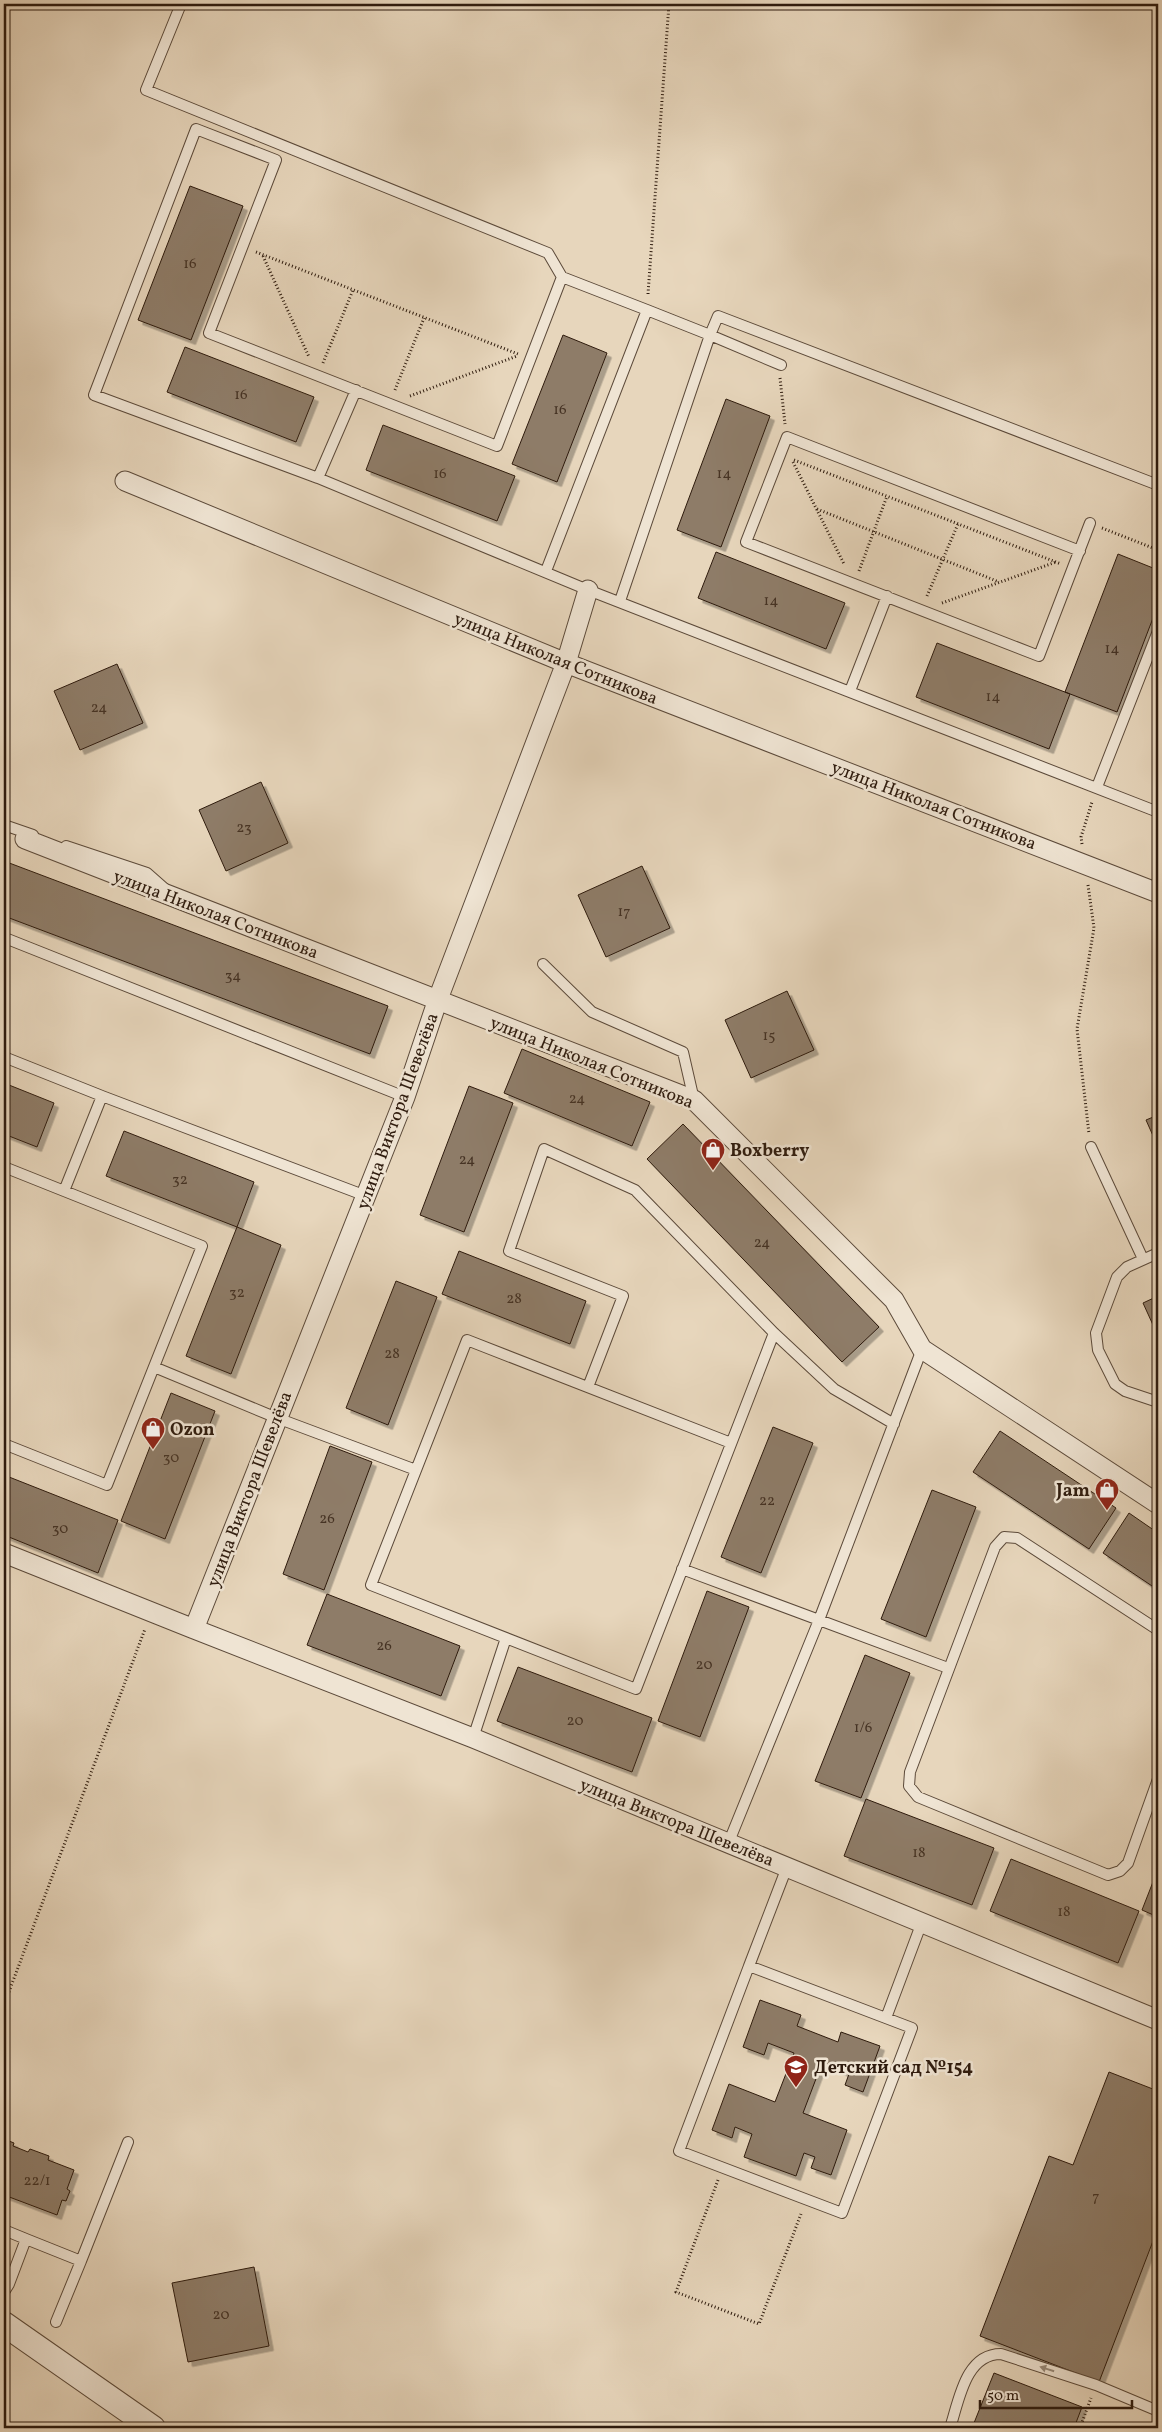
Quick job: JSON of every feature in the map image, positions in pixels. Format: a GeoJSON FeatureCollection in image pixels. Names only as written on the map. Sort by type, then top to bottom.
{"type":"FeatureCollection","features":[{"type":"Feature","properties":{"kind":"street","name":"улица Николая Сотникова"},"geometry":{"type":"LineString","coordinates":[[125,481],[566,663],[1158,892]]}},
{"type":"Feature","properties":{"kind":"street","name":"улица Виктора Шевелёва"},"geometry":{"type":"LineString","coordinates":[[194,1629],[276,1418],[405,1097],[438,999],[566,663],[588,590]]}},
{"type":"Feature","properties":{"kind":"street","name":"улица Николая Сотникова"},"geometry":{"type":"LineString","coordinates":[[26,839],[178,900],[438,999],[694,1100],[894,1300],[922,1349],[1158,1504]]}},
{"type":"Feature","properties":{"kind":"street","name":"улица Виктора Шевелёва"},"geometry":{"type":"LineString","coordinates":[[4,1553],[472,1738],[1158,2020]]}},
{"type":"Feature","properties":{"kind":"street"},"geometry":{"type":"LineString","coordinates":[[4,2324],[153,2428]]}},
{"type":"Feature","properties":{"kind":"lane"},"geometry":{"type":"LineString","coordinates":[[181,4],[146,90],[548,253],[562,277],[781,365]]}},
{"type":"Feature","properties":{"kind":"lane"},"geometry":{"type":"LineString","coordinates":[[562,277],[497,446],[209,333],[276,160],[196,129],[94,395],[318,478],[588,590],[1158,810]]}},
{"type":"Feature","properties":{"kind":"lane"},"geometry":{"type":"LineString","coordinates":[[546,571],[647,310]]}},
{"type":"Feature","properties":{"kind":"lane"},"geometry":{"type":"LineString","coordinates":[[620,601],[718,316],[1158,485]]}},
{"type":"Feature","properties":{"kind":"lane"},"geometry":{"type":"LineString","coordinates":[[318,478],[356,390]]}},
{"type":"Feature","properties":{"kind":"lane"},"geometry":{"type":"LineString","coordinates":[[1080,551],[787,437],[746,542],[1039,656],[1080,551],[1090,523]]}},
{"type":"Feature","properties":{"kind":"lane"},"geometry":{"type":"LineString","coordinates":[[850,691],[887,596]]}},
{"type":"Feature","properties":{"kind":"lane"},"geometry":{"type":"LineString","coordinates":[[1097,787],[1158,631]]}},
{"type":"Feature","properties":{"kind":"lane"},"geometry":{"type":"LineString","coordinates":[[4,825],[147,873],[178,900]]}},
{"type":"Feature","properties":{"kind":"lane"},"geometry":{"type":"LineString","coordinates":[[4,940],[5,938],[405,1097]]}},
{"type":"Feature","properties":{"kind":"lane"},"geometry":{"type":"LineString","coordinates":[[543,964],[592,1012],[683,1052],[694,1100]]}},
{"type":"Feature","properties":{"kind":"lane"},"geometry":{"type":"LineString","coordinates":[[4,1057],[366,1196]]}},
{"type":"Feature","properties":{"kind":"lane"},"geometry":{"type":"LineString","coordinates":[[64,1191],[102,1096]]}},
{"type":"Feature","properties":{"kind":"lane"},"geometry":{"type":"LineString","coordinates":[[1091,1147],[1143,1259]]}},
{"type":"Feature","properties":{"kind":"lane"},"geometry":{"type":"LineString","coordinates":[[588,1387],[623,1296],[509,1252],[544,1149],[635,1190],[774,1333],[834,1389],[894,1424]]}},
{"type":"Feature","properties":{"kind":"lane"},"geometry":{"type":"LineString","coordinates":[[4,1167],[202,1246],[107,1486],[4,1444]]}},
{"type":"Feature","properties":{"kind":"lane"},"geometry":{"type":"LineString","coordinates":[[1158,1252],[1127,1267],[1117,1277],[1096,1327],[1096,1341],[1115,1384],[1126,1391],[1158,1402]]}},
{"type":"Feature","properties":{"kind":"lane"},"geometry":{"type":"LineString","coordinates":[[731,1443],[467,1340],[371,1585],[636,1689],[774,1333]]}},
{"type":"Feature","properties":{"kind":"lane"},"geometry":{"type":"LineString","coordinates":[[728,1844],[819,1620],[922,1349]]}},
{"type":"Feature","properties":{"kind":"lane"},"geometry":{"type":"LineString","coordinates":[[154,1367],[276,1418],[416,1470]]}},
{"type":"Feature","properties":{"kind":"lane"},"geometry":{"type":"LineString","coordinates":[[1158,1630],[1017,1538],[1004,1537],[995,1547],[948,1668],[910,1772],[909,1786],[918,1797],[1108,1874],[1120,1871],[1128,1863],[1158,1779]]}},
{"type":"Feature","properties":{"kind":"lane"},"geometry":{"type":"LineString","coordinates":[[682,1569],[948,1668]]}},
{"type":"Feature","properties":{"kind":"lane"},"geometry":{"type":"LineString","coordinates":[[472,1738],[506,1638]]}},
{"type":"Feature","properties":{"kind":"lane"},"geometry":{"type":"LineString","coordinates":[[749,1966],[912,2028],[842,2213],[679,2151],[749,1966],[787,1867]]}},
{"type":"Feature","properties":{"kind":"lane"},"geometry":{"type":"LineString","coordinates":[[886,2018],[922,1922]]}},
{"type":"Feature","properties":{"kind":"lane"},"geometry":{"type":"LineString","coordinates":[[56,2322],[128,2142]]}},
{"type":"Feature","properties":{"kind":"lane"},"geometry":{"type":"LineString","coordinates":[[4,2230],[80,2261]]}},
{"type":"Feature","properties":{"kind":"lane"},"geometry":{"type":"LineString","coordinates":[[4,2292],[9,2284],[26,2239]]}},
{"type":"Feature","properties":{"kind":"lane"},"geometry":{"type":"LineString","coordinates":[[950,2428],[969,2372],[979,2360],[992,2354],[1001,2354],[1096,2385],[1158,2410]]}},
{"type":"Feature","properties":{"kind":"path"},"geometry":{"type":"LineString","coordinates":[[647,310],[669,4]]}},
{"type":"Feature","properties":{"kind":"path"},"geometry":{"type":"LineString","coordinates":[[243,247],[531,359]]}},
{"type":"Feature","properties":{"kind":"path"},"geometry":{"type":"LineString","coordinates":[[263,255],[318,376]]}},
{"type":"Feature","properties":{"kind":"path"},"geometry":{"type":"LineString","coordinates":[[318,376],[353,290]]}},
{"type":"Feature","properties":{"kind":"path"},"geometry":{"type":"LineString","coordinates":[[390,404],[424,318]]}},
{"type":"Feature","properties":{"kind":"path"},"geometry":{"type":"LineString","coordinates":[[390,404],[520,355]]}},
{"type":"Feature","properties":{"kind":"path"},"geometry":{"type":"LineString","coordinates":[[781,365],[780,389],[787,437]]}},
{"type":"Feature","properties":{"kind":"path"},"geometry":{"type":"LineString","coordinates":[[854,584],[792,459],[1073,568]]}},
{"type":"Feature","properties":{"kind":"path"},"geometry":{"type":"LineString","coordinates":[[854,584],[887,496]]}},
{"type":"Feature","properties":{"kind":"path"},"geometry":{"type":"LineString","coordinates":[[817,510],[999,583]]}},
{"type":"Feature","properties":{"kind":"path"},"geometry":{"type":"LineString","coordinates":[[1090,523],[1158,550]]}},
{"type":"Feature","properties":{"kind":"path"},"geometry":{"type":"LineString","coordinates":[[921,610],[958,524]]}},
{"type":"Feature","properties":{"kind":"path"},"geometry":{"type":"LineString","coordinates":[[921,610],[1057,562]]}},
{"type":"Feature","properties":{"kind":"path"},"geometry":{"type":"LineString","coordinates":[[1091,1147],[1077,1029],[1094,928],[1081,837],[1097,787]]}},
{"type":"Feature","properties":{"kind":"path"},"geometry":{"type":"LineString","coordinates":[[4,2005],[151,1612]]}},
{"type":"Feature","properties":{"kind":"path"},"geometry":{"type":"LineString","coordinates":[[723,2167],[676,2292],[759,2324],[806,2199]]}},
{"type":"Feature","properties":{"kind":"path"},"geometry":{"type":"LineString","coordinates":[[1080,2428],[1096,2385]]}},
{"type":"Feature","properties":{"kind":"building"},"geometry":{"type":"Polygon","coordinates":[[[190,186],[243,206],[191,340],[138,320],[190,186]]]}},
{"type":"Feature","properties":{"kind":"building"},"geometry":{"type":"Polygon","coordinates":[[[563,335],[607,353],[557,482],[512,464],[563,335]]]}},
{"type":"Feature","properties":{"kind":"building"},"geometry":{"type":"Polygon","coordinates":[[[185,347],[314,397],[296,442],[167,392],[185,347]]]}},
{"type":"Feature","properties":{"kind":"building"},"geometry":{"type":"Polygon","coordinates":[[[726,399],[770,416],[721,547],[677,530],[726,399]]]}},
{"type":"Feature","properties":{"kind":"building"},"geometry":{"type":"Polygon","coordinates":[[[383,425],[515,476],[497,521],[366,470],[383,425]]]}},
{"type":"Feature","properties":{"kind":"building"},"geometry":{"type":"Polygon","coordinates":[[[716,552],[845,603],[826,649],[698,598],[716,552]]]}},
{"type":"Feature","properties":{"kind":"building"},"geometry":{"type":"Polygon","coordinates":[[[1118,554],[1158,570],[1158,605],[1117,712],[1065,692],[1118,554]]]}},
{"type":"Feature","properties":{"kind":"building"},"geometry":{"type":"Polygon","coordinates":[[[937,643],[1070,694],[1049,749],[916,697],[937,643]]]}},
{"type":"Feature","properties":{"kind":"building"},"geometry":{"type":"Polygon","coordinates":[[[117,664],[143,723],[80,750],[54,691],[117,664]]]}},
{"type":"Feature","properties":{"kind":"building"},"geometry":{"type":"Polygon","coordinates":[[[261,782],[288,843],[226,871],[199,810],[261,782]]]}},
{"type":"Feature","properties":{"kind":"building"},"geometry":{"type":"Polygon","coordinates":[[[4,861],[388,1006],[370,1054],[4,916],[4,861]]]}},
{"type":"Feature","properties":{"kind":"building"},"geometry":{"type":"Polygon","coordinates":[[[642,866],[670,928],[606,957],[578,895],[642,866]]]}},
{"type":"Feature","properties":{"kind":"building"},"geometry":{"type":"Polygon","coordinates":[[[787,991],[814,1050],[751,1078],[725,1020],[787,991]]]}},
{"type":"Feature","properties":{"kind":"building"},"geometry":{"type":"Polygon","coordinates":[[[522,1049],[650,1102],[632,1146],[504,1093],[522,1049]]]}},
{"type":"Feature","properties":{"kind":"building"},"geometry":{"type":"Polygon","coordinates":[[[4,1083],[54,1103],[37,1147],[4,1134],[4,1083]]]}},
{"type":"Feature","properties":{"kind":"building"},"geometry":{"type":"Polygon","coordinates":[[[469,1086],[513,1103],[464,1232],[420,1215],[469,1086]]]}},
{"type":"Feature","properties":{"kind":"building"},"geometry":{"type":"Polygon","coordinates":[[[1158,1115],[1158,1147],[1146,1120],[1158,1115]]]}},
{"type":"Feature","properties":{"kind":"building"},"geometry":{"type":"Polygon","coordinates":[[[683,1124],[879,1327],[842,1362],[647,1159],[683,1124]]]}},
{"type":"Feature","properties":{"kind":"building"},"geometry":{"type":"Polygon","coordinates":[[[124,1131],[254,1182],[237,1227],[106,1176],[124,1131]]]}},
{"type":"Feature","properties":{"kind":"building"},"geometry":{"type":"Polygon","coordinates":[[[237,1227],[281,1245],[231,1374],[186,1356],[237,1227]]]}},
{"type":"Feature","properties":{"kind":"building"},"geometry":{"type":"Polygon","coordinates":[[[459,1251],[586,1301],[570,1344],[442,1294],[459,1251]]]}},
{"type":"Feature","properties":{"kind":"building"},"geometry":{"type":"Polygon","coordinates":[[[396,1281],[437,1297],[388,1425],[346,1408],[396,1281]]]}},
{"type":"Feature","properties":{"kind":"building"},"geometry":{"type":"Polygon","coordinates":[[[1158,1296],[1158,1336],[1143,1303],[1158,1296]]]}},
{"type":"Feature","properties":{"kind":"building"},"geometry":{"type":"Polygon","coordinates":[[[171,1393],[215,1411],[165,1539],[121,1521],[171,1393]]]}},
{"type":"Feature","properties":{"kind":"building"},"geometry":{"type":"Polygon","coordinates":[[[773,1427],[813,1443],[761,1573],[721,1557],[773,1427]]]}},
{"type":"Feature","properties":{"kind":"building"},"geometry":{"type":"Polygon","coordinates":[[[1000,1431],[1116,1508],[1089,1549],[973,1472],[1000,1431]]]}},
{"type":"Feature","properties":{"kind":"building"},"geometry":{"type":"Polygon","coordinates":[[[330,1446],[372,1462],[324,1590],[283,1574],[330,1446]]]}},
{"type":"Feature","properties":{"kind":"building"},"geometry":{"type":"Polygon","coordinates":[[[4,1475],[118,1520],[98,1573],[4,1535],[4,1475]]]}},
{"type":"Feature","properties":{"kind":"building"},"geometry":{"type":"Polygon","coordinates":[[[932,1490],[976,1507],[926,1637],[881,1619],[932,1490]]]}},
{"type":"Feature","properties":{"kind":"building"},"geometry":{"type":"Polygon","coordinates":[[[1129,1513],[1158,1533],[1158,1590],[1103,1553],[1129,1513]]]}},
{"type":"Feature","properties":{"kind":"building"},"geometry":{"type":"Polygon","coordinates":[[[707,1591],[749,1607],[700,1737],[658,1721],[707,1591]]]}},
{"type":"Feature","properties":{"kind":"building"},"geometry":{"type":"Polygon","coordinates":[[[327,1594],[460,1646],[441,1696],[307,1645],[327,1594]]]}},
{"type":"Feature","properties":{"kind":"building"},"geometry":{"type":"Polygon","coordinates":[[[865,1655],[910,1673],[861,1798],[815,1781],[865,1655]]]}},
{"type":"Feature","properties":{"kind":"building"},"geometry":{"type":"Polygon","coordinates":[[[518,1667],[652,1718],[632,1772],[497,1721],[518,1667]]]}},
{"type":"Feature","properties":{"kind":"building"},"geometry":{"type":"Polygon","coordinates":[[[866,1799],[994,1848],[972,1905],[844,1856],[866,1799]]]}},
{"type":"Feature","properties":{"kind":"building"},"geometry":{"type":"Polygon","coordinates":[[[1011,1859],[1139,1911],[1118,1963],[990,1911],[1011,1859]]]}},
{"type":"Feature","properties":{"kind":"building"},"geometry":{"type":"Polygon","coordinates":[[[1158,1869],[1158,1917],[1142,1910],[1158,1869]]]}},
{"type":"Feature","properties":{"kind":"building","name":"Детский сад №154"},"geometry":{"type":"Polygon","coordinates":[[[760,2000],[801,2015],[797,2026],[838,2042],[841,2032],[880,2046],[863,2092],[845,2085],[849,2074],[822,2063],[803,2113],[847,2130],[831,2175],[811,2168],[815,2157],[804,2153],[796,2176],[744,2157],[752,2134],[735,2127],[732,2138],[712,2130],[729,2084],[775,2102],[794,2053],[768,2043],[764,2055],[743,2047],[760,2000]]]}},
{"type":"Feature","properties":{"kind":"building"},"geometry":{"type":"Polygon","coordinates":[[[1109,2072],[1158,2091],[1158,2228],[1099,2382],[980,2336],[1049,2156],[1073,2165],[1109,2072]]]}},
{"type":"Feature","properties":{"kind":"building"},"geometry":{"type":"Polygon","coordinates":[[[4,2139],[14,2143],[13,2146],[28,2152],[30,2149],[49,2156],[48,2160],[74,2170],[67,2189],[70,2191],[66,2201],[62,2200],[57,2215],[4,2195],[4,2139]]]}},
{"type":"Feature","properties":{"kind":"building"},"geometry":{"type":"Polygon","coordinates":[[[254,2267],[269,2346],[188,2362],[172,2283],[254,2267]]]}},
{"type":"Feature","properties":{"kind":"building"},"geometry":{"type":"Polygon","coordinates":[[[994,2373],[1082,2407],[1074,2428],[972,2428],[994,2373]]]}},
{"type":"Feature","properties":{"kind":"place","name":"Boxberry"},"geometry":{"type":"Point","coordinates":[713,1171]}},
{"type":"Feature","properties":{"kind":"place","name":"Ozon"},"geometry":{"type":"Point","coordinates":[153,1450]}},
{"type":"Feature","properties":{"kind":"place","name":"Jam"},"geometry":{"type":"Point","coordinates":[1107,1511]}},
{"type":"Feature","properties":{"kind":"place","name":"Детский сад №154"},"geometry":{"type":"Point","coordinates":[796,2088]}}]}
